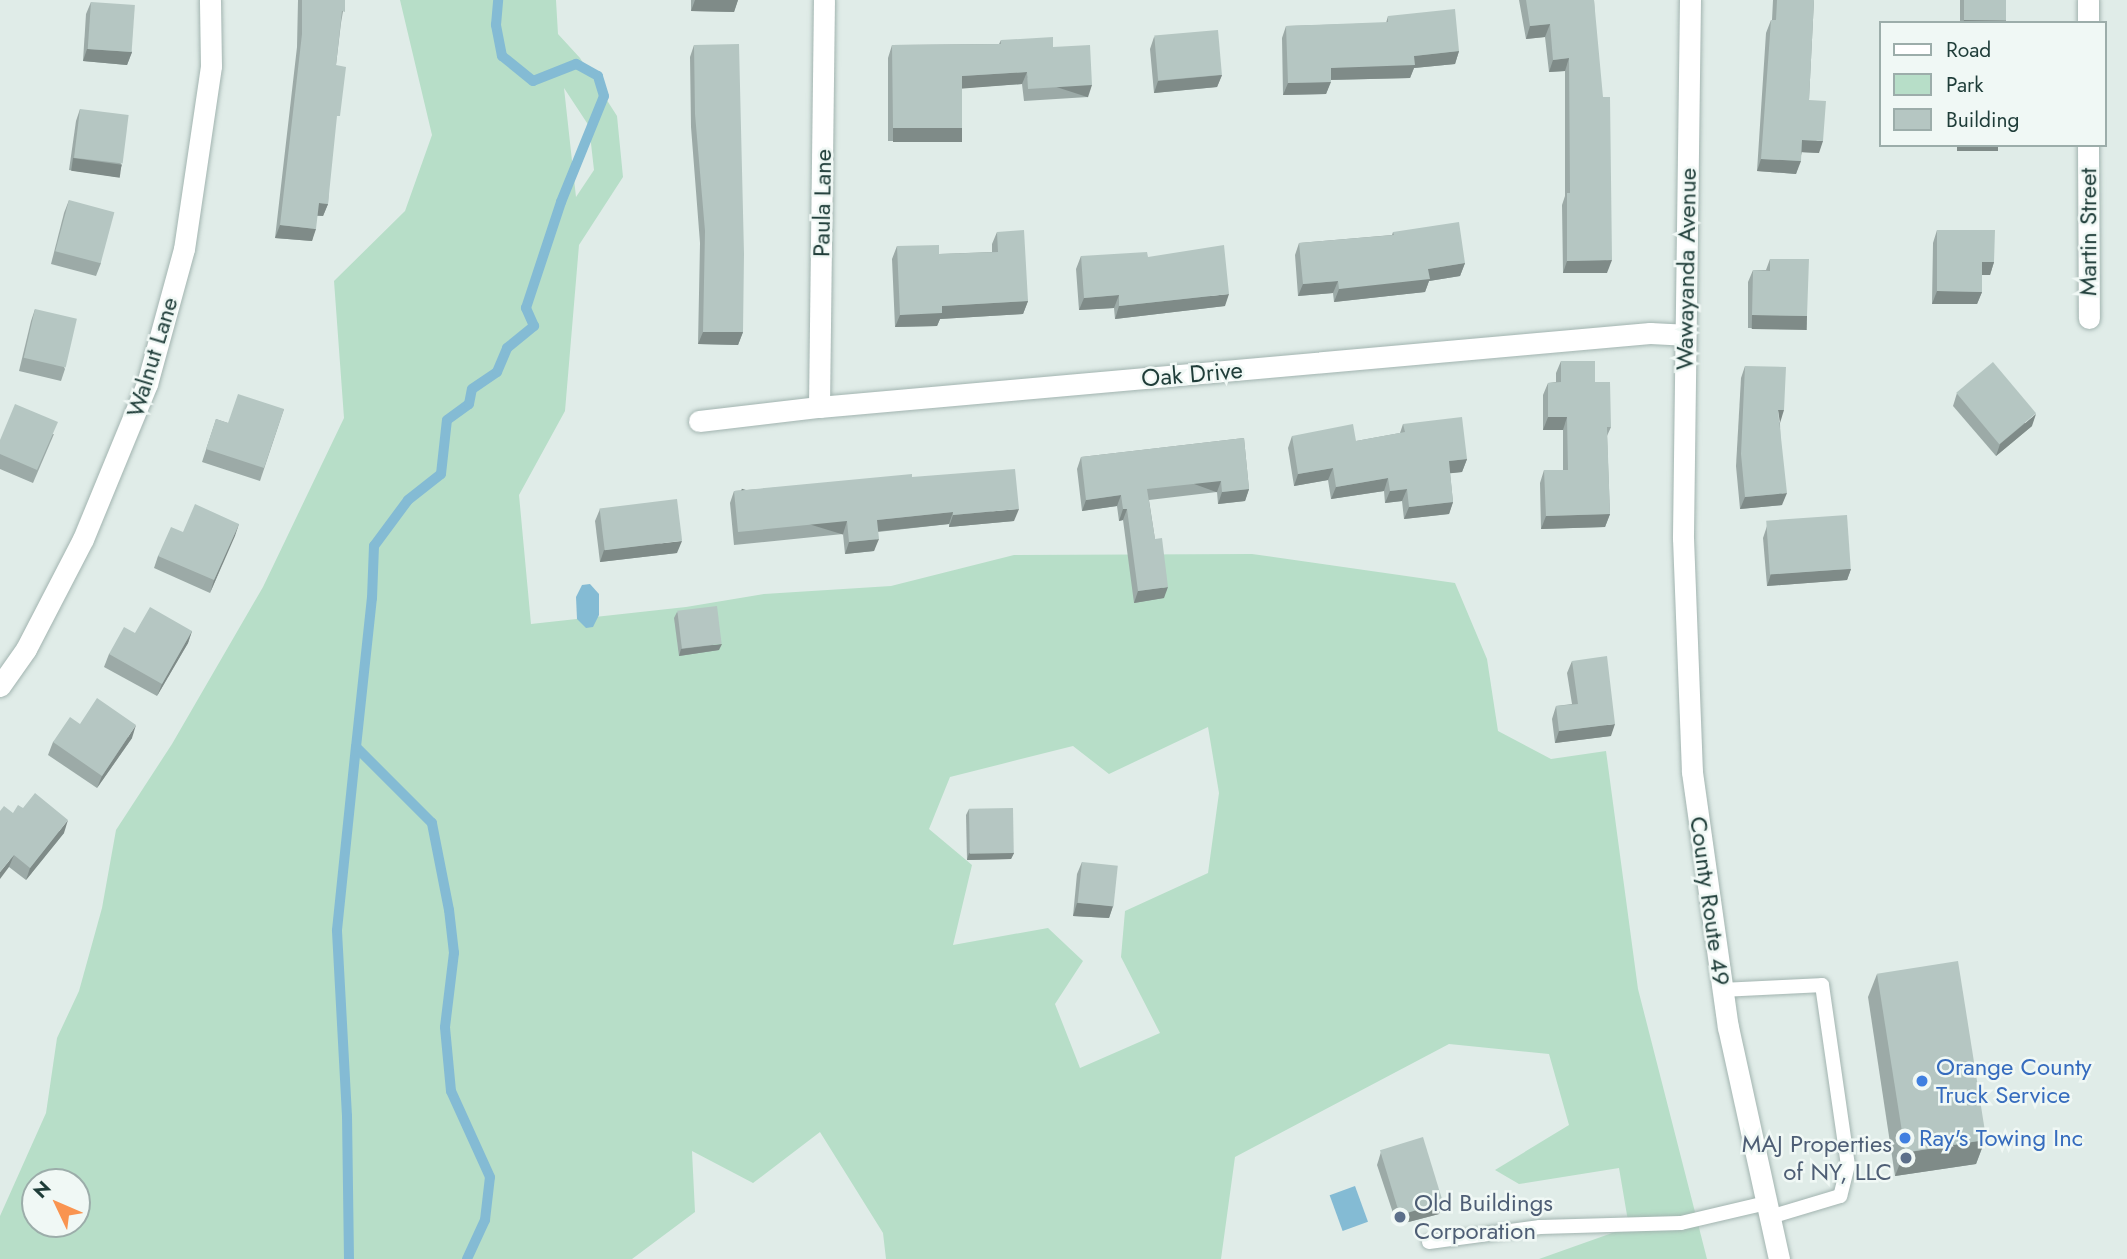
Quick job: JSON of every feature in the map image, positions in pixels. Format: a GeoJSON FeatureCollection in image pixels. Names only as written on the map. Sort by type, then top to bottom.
{"type":"FeatureCollection","features":[{"type":"Feature","properties":{"kind":"street","name":"Walnut Lane"},"geometry":{"type":"LineString","coordinates":[[0,686],[26,649],[83,539],[147,384],[184,249],[211,66],[209,0]]}},
{"type":"Feature","properties":{"kind":"street","name":"Paula Lane"},"geometry":{"type":"LineString","coordinates":[[819,407],[824,0]]}},
{"type":"Feature","properties":{"kind":"street","name":"Wawayanda Avenue"},"geometry":{"type":"LineString","coordinates":[[1684,538],[1684,335],[1690,0]]}},
{"type":"Feature","properties":{"kind":"street"},"geometry":{"type":"LineString","coordinates":[[2088,0],[2088,21]]}},
{"type":"Feature","properties":{"kind":"street","name":"Martin Street"},"geometry":{"type":"LineString","coordinates":[[2088,147],[2089,318]]}},
{"type":"Feature","properties":{"kind":"street","name":"Oak Drive"},"geometry":{"type":"LineString","coordinates":[[699,421],[819,407],[1622,336],[1684,335]]}},
{"type":"Feature","properties":{"kind":"street","name":"County Route 49"},"geometry":{"type":"LineString","coordinates":[[1684,538],[1692,772],[1723,990],[1779,1259]]}},
{"type":"Feature","properties":{"kind":"lane"},"geometry":{"type":"LineString","coordinates":[[1429,1242],[1540,1227],[1681,1223],[1840,1196],[1848,1165],[1822,985],[1723,990]]}},
{"type":"Feature","properties":{"kind":"green space"},"geometry":{"type":"Polygon","coordinates":[[[400,0],[556,0],[558,34],[580,58],[617,116],[623,177],[579,245],[565,411],[519,495],[531,624],[686,607],[764,594],[891,586],[1014,555],[1252,554],[1455,583],[1487,659],[1498,731],[1551,759],[1606,751],[1638,989],[1707,1259],[1539,1259],[1629,1227],[1619,1168],[1519,1184],[1495,1170],[1569,1125],[1549,1054],[1449,1044],[1235,1157],[1221,1259],[886,1259],[883,1233],[820,1132],[753,1183],[692,1151],[695,1212],[632,1259],[0,1259],[0,1216],[21,1169],[21,1238],[91,1238],[91,1168],[21,1168],[46,1113],[57,1038],[79,991],[102,908],[116,830],[172,744],[263,587],[344,418],[334,281],[405,211],[432,135],[400,0]],[[564,88],[576,197],[594,170],[589,126],[564,88]],[[1208,727],[1109,774],[1073,746],[950,777],[929,829],[972,865],[953,945],[1048,928],[1083,961],[1055,1004],[1080,1068],[1160,1033],[1121,957],[1125,911],[1208,873],[1219,793],[1208,727]]]}},
{"type":"Feature","properties":{"kind":"water"},"geometry":{"type":"Polygon","coordinates":[[[590,584],[599,594],[599,615],[593,627],[586,628],[577,619],[576,597],[582,585],[590,584]]]}},
{"type":"Feature","properties":{"kind":"water"},"geometry":{"type":"Polygon","coordinates":[[[1355,1186],[1368,1222],[1343,1231],[1330,1195],[1355,1186]]]}},
{"type":"Feature","properties":{"kind":"building"},"geometry":{"type":"Polygon","coordinates":[[[302,0],[345,0],[336,65],[346,67],[340,116],[337,116],[328,204],[319,203],[316,229],[280,225],[302,34],[302,0]]]}},
{"type":"Feature","properties":{"kind":"building"},"geometry":{"type":"Polygon","coordinates":[[[1526,0],[1594,0],[1603,97],[1610,97],[1612,260],[1567,261],[1567,193],[1570,193],[1569,58],[1553,60],[1550,24],[1530,26],[1526,0]]]}},
{"type":"Feature","properties":{"kind":"building"},"geometry":{"type":"Polygon","coordinates":[[[1777,0],[1814,0],[1809,100],[1826,101],[1823,141],[1802,140],[1801,161],[1761,159],[1771,20],[1776,20],[1777,0]]]}},
{"type":"Feature","properties":{"kind":"building"},"geometry":{"type":"Polygon","coordinates":[[[1964,0],[2006,0],[2006,20],[1964,20],[1964,0]]]}},
{"type":"Feature","properties":{"kind":"building"},"geometry":{"type":"Polygon","coordinates":[[[91,2],[135,5],[132,52],[88,49],[91,2]]]}},
{"type":"Feature","properties":{"kind":"building"},"geometry":{"type":"Polygon","coordinates":[[[1455,9],[1459,51],[1414,56],[1415,65],[1331,68],[1331,82],[1288,83],[1286,26],[1388,22],[1388,16],[1455,9]]]}},
{"type":"Feature","properties":{"kind":"building"},"geometry":{"type":"Polygon","coordinates":[[[1218,30],[1222,75],[1158,80],[1154,36],[1218,30]]]}},
{"type":"Feature","properties":{"kind":"building"},"geometry":{"type":"Polygon","coordinates":[[[1053,37],[1053,47],[1090,45],[1092,85],[1028,89],[1027,72],[962,76],[962,128],[893,128],[892,45],[1001,44],[1001,40],[1053,37]]]}},
{"type":"Feature","properties":{"kind":"building"},"geometry":{"type":"Polygon","coordinates":[[[739,44],[743,332],[703,332],[705,231],[695,114],[694,45],[739,44]]]}},
{"type":"Feature","properties":{"kind":"building"},"geometry":{"type":"Polygon","coordinates":[[[80,109],[129,115],[123,164],[74,158],[80,109]]]}},
{"type":"Feature","properties":{"kind":"building"},"geometry":{"type":"Polygon","coordinates":[[[69,200],[114,212],[101,263],[55,251],[69,200]]]}},
{"type":"Feature","properties":{"kind":"building"},"geometry":{"type":"Polygon","coordinates":[[[1459,222],[1465,263],[1428,269],[1430,279],[1339,289],[1338,281],[1303,284],[1299,243],[1394,235],[1393,232],[1459,222]]]}},
{"type":"Feature","properties":{"kind":"building"},"geometry":{"type":"Polygon","coordinates":[[[1024,230],[1028,301],[942,306],[942,313],[900,315],[897,246],[939,245],[939,254],[998,252],[997,232],[1024,230]]]}},
{"type":"Feature","properties":{"kind":"building"},"geometry":{"type":"Polygon","coordinates":[[[1937,230],[1995,230],[1994,262],[1982,262],[1982,292],[1937,291],[1937,230]]]}},
{"type":"Feature","properties":{"kind":"building"},"geometry":{"type":"Polygon","coordinates":[[[1224,245],[1229,294],[1119,306],[1119,295],[1084,298],[1081,256],[1147,252],[1148,257],[1224,245]]]}},
{"type":"Feature","properties":{"kind":"building"},"geometry":{"type":"Polygon","coordinates":[[[1770,259],[1809,259],[1807,316],[1752,315],[1753,270],[1770,271],[1770,259]]]}},
{"type":"Feature","properties":{"kind":"building"},"geometry":{"type":"Polygon","coordinates":[[[35,309],[77,319],[66,367],[24,358],[35,309]]]}},
{"type":"Feature","properties":{"kind":"building"},"geometry":{"type":"Polygon","coordinates":[[[1561,361],[1595,361],[1595,382],[1610,382],[1611,427],[1607,427],[1610,514],[1546,516],[1544,470],[1568,470],[1567,417],[1548,417],[1548,383],[1561,382],[1561,361]]]}},
{"type":"Feature","properties":{"kind":"building"},"geometry":{"type":"Polygon","coordinates":[[[1993,362],[2036,413],[1999,444],[1956,393],[1993,362]]]}},
{"type":"Feature","properties":{"kind":"building"},"geometry":{"type":"Polygon","coordinates":[[[1745,366],[1786,367],[1784,410],[1778,410],[1787,493],[1745,497],[1741,454],[1745,366]]]}},
{"type":"Feature","properties":{"kind":"building"},"geometry":{"type":"Polygon","coordinates":[[[238,394],[284,409],[264,468],[206,449],[216,419],[228,423],[238,394]]]}},
{"type":"Feature","properties":{"kind":"building"},"geometry":{"type":"Polygon","coordinates":[[[15,404],[58,422],[37,470],[0,454],[0,440],[15,404]]]}},
{"type":"Feature","properties":{"kind":"building"},"geometry":{"type":"Polygon","coordinates":[[[1462,417],[1467,459],[1449,461],[1453,502],[1409,507],[1407,489],[1390,491],[1388,478],[1336,487],[1333,468],[1298,474],[1292,436],[1353,424],[1356,441],[1405,432],[1403,424],[1462,417]]]}},
{"type":"Feature","properties":{"kind":"building"},"geometry":{"type":"Polygon","coordinates":[[[1244,438],[1249,489],[1222,492],[1221,481],[1147,489],[1155,539],[1162,538],[1168,587],[1138,591],[1127,509],[1123,509],[1121,495],[1086,500],[1081,457],[1244,438]]]}},
{"type":"Feature","properties":{"kind":"building"},"geometry":{"type":"Polygon","coordinates":[[[1015,469],[1019,509],[953,515],[953,512],[877,520],[879,539],[849,542],[847,521],[738,532],[734,491],[912,474],[912,477],[1015,469]]]}},
{"type":"Feature","properties":{"kind":"building"},"geometry":{"type":"Polygon","coordinates":[[[677,499],[682,541],[605,550],[600,509],[677,499]]]}},
{"type":"Feature","properties":{"kind":"building"},"geometry":{"type":"Polygon","coordinates":[[[195,504],[239,524],[214,580],[158,556],[171,527],[183,532],[195,504]]]}},
{"type":"Feature","properties":{"kind":"building"},"geometry":{"type":"Polygon","coordinates":[[[1847,515],[1851,569],[1770,575],[1766,521],[1847,515]]]}},
{"type":"Feature","properties":{"kind":"building"},"geometry":{"type":"Polygon","coordinates":[[[717,606],[722,644],[682,649],[677,611],[717,606]]]}},
{"type":"Feature","properties":{"kind":"building"},"geometry":{"type":"Polygon","coordinates":[[[150,607],[192,631],[162,684],[109,654],[124,627],[135,633],[150,607]]]}},
{"type":"Feature","properties":{"kind":"building"},"geometry":{"type":"Polygon","coordinates":[[[1607,656],[1615,724],[1559,731],[1556,706],[1578,704],[1572,661],[1607,656]]]}},
{"type":"Feature","properties":{"kind":"building"},"geometry":{"type":"Polygon","coordinates":[[[97,698],[136,725],[102,776],[53,742],[70,717],[80,724],[97,698]]]}},
{"type":"Feature","properties":{"kind":"building"},"geometry":{"type":"Polygon","coordinates":[[[35,793],[68,820],[30,868],[14,855],[0,872],[0,811],[4,806],[13,813],[18,805],[23,808],[35,793]]]}},
{"type":"Feature","properties":{"kind":"building"},"geometry":{"type":"Polygon","coordinates":[[[1013,808],[1014,853],[970,854],[969,809],[1013,808]]]}},
{"type":"Feature","properties":{"kind":"building"},"geometry":{"type":"Polygon","coordinates":[[[1082,862],[1118,866],[1114,907],[1078,903],[1082,862]]]}},
{"type":"Feature","properties":{"kind":"building","name":"Orange County Truck Service"},"geometry":{"type":"Polygon","coordinates":[[[1958,961],[1986,1140],[1905,1153],[1877,974],[1958,961]]]}},
{"type":"Feature","properties":{"kind":"building"},"geometry":{"type":"Polygon","coordinates":[[[1423,1137],[1443,1202],[1400,1215],[1380,1150],[1423,1137]]]}},
{"type":"Feature","properties":{"kind":"waterway"},"geometry":{"type":"LineString","coordinates":[[467,1259],[485,1220],[490,1177],[451,1091],[445,1027],[454,953],[449,910],[432,823],[356,747],[372,598],[374,546],[408,500],[441,474],[447,420],[469,404],[472,389],[497,372],[507,348],[534,326],[526,308],[561,202],[604,96],[598,76],[576,64],[533,81],[502,56],[496,25],[498,0]]}},
{"type":"Feature","properties":{"kind":"waterway"},"geometry":{"type":"LineString","coordinates":[[349,1259],[347,1116],[337,930],[356,747]]}},
{"type":"Feature","properties":{"kind":"place","name":"Orange County Truck Service"},"geometry":{"type":"Point","coordinates":[1922,1081]}},
{"type":"Feature","properties":{"kind":"place","name":"Ray's Towing Inc"},"geometry":{"type":"Point","coordinates":[1905,1138]}},
{"type":"Feature","properties":{"kind":"place","name":"MAJ Properties of NY, LLC"},"geometry":{"type":"Point","coordinates":[1906,1158]}},
{"type":"Feature","properties":{"kind":"place","name":"Old Buildings Corporation"},"geometry":{"type":"Point","coordinates":[1400,1217]}}]}
